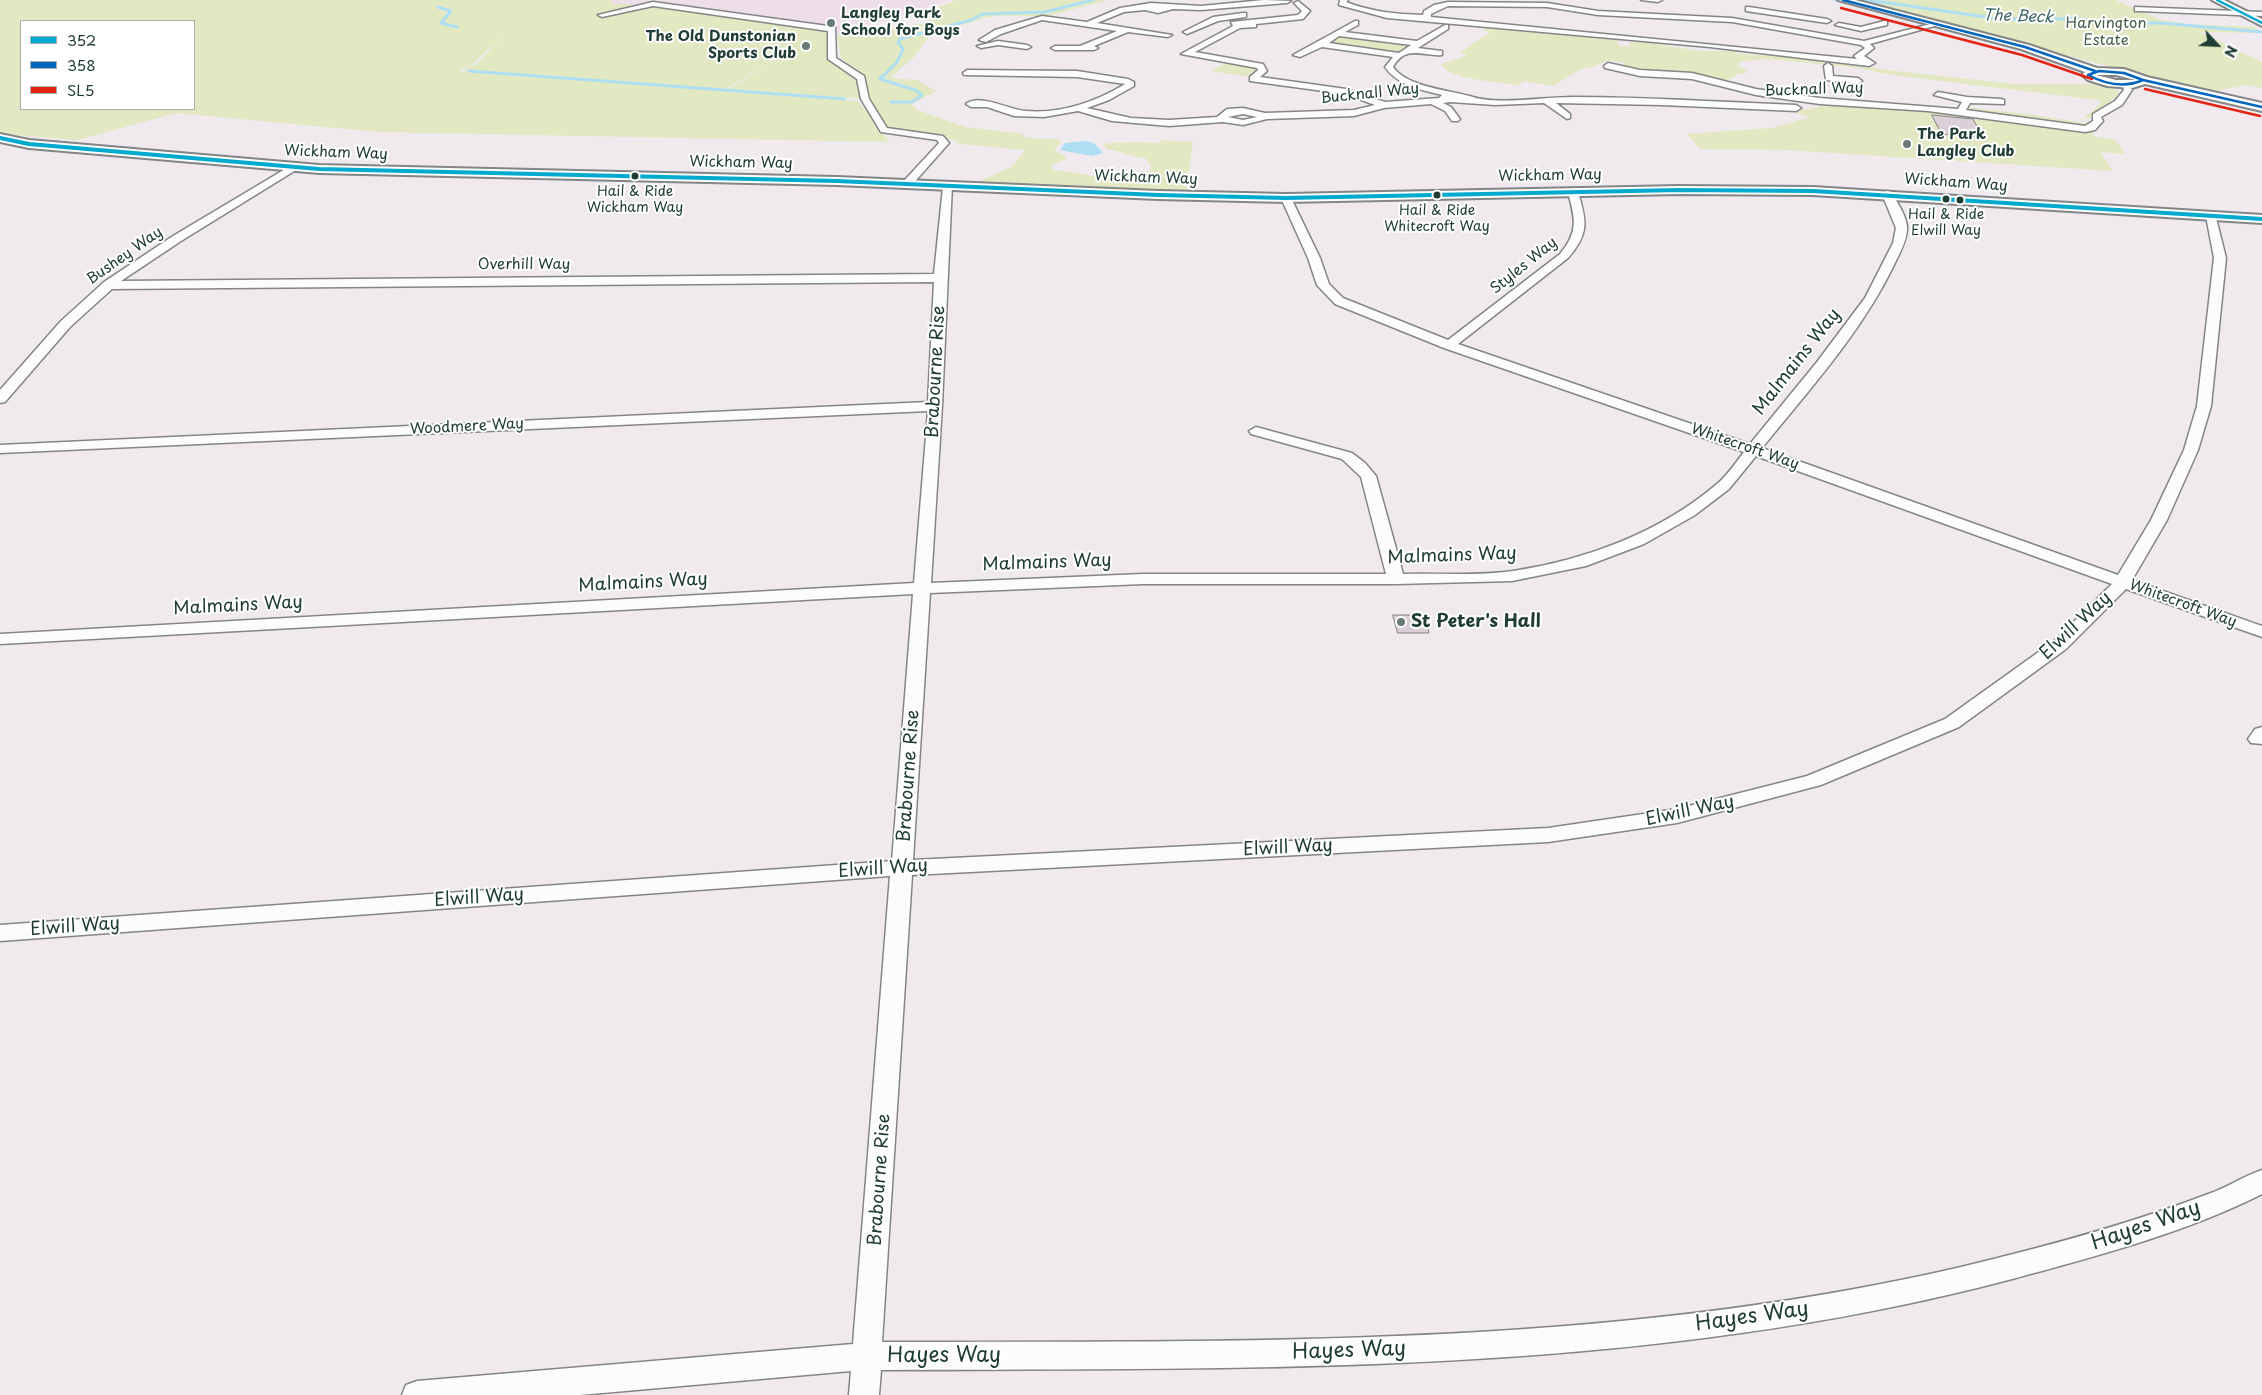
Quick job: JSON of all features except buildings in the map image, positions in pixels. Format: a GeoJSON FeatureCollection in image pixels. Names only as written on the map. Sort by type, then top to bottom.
{"type":"FeatureCollection","features":[{"type":"Feature","properties":{"kind":"main road"},"geometry":{"type":"LineString","coordinates":[[1847,1],[2033,49],[2095,71],[2125,73],[2143,80],[2262,107]]}},
{"type":"Feature","properties":{"kind":"main road"},"geometry":{"type":"LineString","coordinates":[[2095,71],[2088,75],[2100,81],[2125,84],[2141,83],[2143,80]]}},
{"type":"Feature","properties":{"kind":"street"},"geometry":{"type":"LineString","coordinates":[[1203,2],[1234,0]]}},
{"type":"Feature","properties":{"kind":"street"},"geometry":{"type":"LineString","coordinates":[[1089,23],[1125,9],[1144,8],[1158,11],[1172,7],[1287,0],[1302,1],[1306,10],[1302,16],[1250,19],[1222,18],[1188,32]]}},
{"type":"Feature","properties":{"kind":"street"},"geometry":{"type":"LineString","coordinates":[[1344,0],[1342,3],[1354,8],[1405,18],[1427,17],[1438,21],[1748,49],[1871,63],[1858,56],[1870,48],[1864,43]]}},
{"type":"Feature","properties":{"kind":"street"},"geometry":{"type":"LineString","coordinates":[[1645,0],[1658,0]]}},
{"type":"Feature","properties":{"kind":"street"},"geometry":{"type":"LineString","coordinates":[[1654,0],[1673,15]]}},
{"type":"Feature","properties":{"kind":"street"},"geometry":{"type":"LineString","coordinates":[[2217,0],[2246,13],[2262,23]]}},
{"type":"Feature","properties":{"kind":"street"},"geometry":{"type":"LineString","coordinates":[[1732,20],[1749,9],[1754,1]]}},
{"type":"Feature","properties":{"kind":"street"},"geometry":{"type":"LineString","coordinates":[[602,14],[653,4],[832,29],[832,59],[861,78],[865,99],[884,130],[940,138],[944,143],[906,185]]}},
{"type":"Feature","properties":{"kind":"street"},"geometry":{"type":"LineString","coordinates":[[1427,17],[1427,12],[1448,4],[1547,5],[1596,15],[1673,15],[1732,20],[1762,32],[1799,30],[1864,43],[1938,24]]}},
{"type":"Feature","properties":{"kind":"street"},"geometry":{"type":"LineString","coordinates":[[1749,9],[1825,21],[1861,29],[1884,23]]}},
{"type":"Feature","properties":{"kind":"street"},"geometry":{"type":"LineString","coordinates":[[2138,9],[2262,14]]}},
{"type":"Feature","properties":{"kind":"street"},"geometry":{"type":"LineString","coordinates":[[1799,30],[1848,14]]}},
{"type":"Feature","properties":{"kind":"street"},"geometry":{"type":"LineString","coordinates":[[1661,42],[1672,28],[1673,15]]}},
{"type":"Feature","properties":{"kind":"street"},"geometry":{"type":"LineString","coordinates":[[1222,18],[1238,24],[1254,25],[1250,19]]}},
{"type":"Feature","properties":{"kind":"street"},"geometry":{"type":"LineString","coordinates":[[1027,47],[983,40],[1032,20],[1069,24],[1089,23],[1168,35]]}},
{"type":"Feature","properties":{"kind":"street"},"geometry":{"type":"LineString","coordinates":[[1296,55],[1321,44],[1355,23]]}},
{"type":"Feature","properties":{"kind":"street"},"geometry":{"type":"LineString","coordinates":[[1186,53],[1238,24]]}},
{"type":"Feature","properties":{"kind":"street"},"geometry":{"type":"LineString","coordinates":[[1445,28],[1400,55],[1389,65],[1391,72],[1395,75],[1449,97]]}},
{"type":"Feature","properties":{"kind":"street"},"geometry":{"type":"LineString","coordinates":[[1081,48],[1130,29]]}},
{"type":"Feature","properties":{"kind":"street"},"geometry":{"type":"LineString","coordinates":[[1748,49],[1755,45],[1762,32]]}},
{"type":"Feature","properties":{"kind":"street"},"geometry":{"type":"LineString","coordinates":[[1339,34],[1419,44]]}},
{"type":"Feature","properties":{"kind":"street"},"geometry":{"type":"LineString","coordinates":[[1321,44],[1400,55]]}},
{"type":"Feature","properties":{"kind":"street"},"geometry":{"type":"LineString","coordinates":[[1055,48],[1096,48]]}},
{"type":"Feature","properties":{"kind":"street"},"geometry":{"type":"LineString","coordinates":[[1409,50],[1440,54]]}},
{"type":"Feature","properties":{"kind":"street"},"geometry":{"type":"LineString","coordinates":[[1186,53],[1264,66],[1263,72],[1244,83]]}},
{"type":"Feature","properties":{"kind":"street"},"geometry":{"type":"LineString","coordinates":[[1608,66],[1640,73],[1692,76],[1756,92],[1820,101]]}},
{"type":"Feature","properties":{"kind":"street"},"geometry":{"type":"LineString","coordinates":[[1828,66],[1828,78],[1859,78],[1857,84],[1863,96]]}},
{"type":"Feature","properties":{"kind":"street"},"geometry":{"type":"LineString","coordinates":[[967,73],[1018,70],[1082,74],[1136,83],[1104,100],[1079,108],[1022,114],[1011,112],[987,100],[970,104]]}},
{"type":"Feature","properties":{"kind":"street"},"geometry":{"type":"LineString","coordinates":[[1253,79],[1342,91],[1384,104]]}},
{"type":"Feature","properties":{"kind":"street","name":"Bucknall Way"},"geometry":{"type":"LineString","coordinates":[[1079,108],[1100,115],[1129,120],[1194,122],[1226,113],[1249,112],[1265,116],[1354,113],[1384,104],[1434,102],[1449,97],[1493,102],[1671,102],[1797,108],[1810,107],[1820,101],[1863,96],[1961,112],[2090,129],[2098,122],[2096,116],[2115,106],[2127,94],[2128,90],[2125,84]]}},
{"type":"Feature","properties":{"kind":"street"},"geometry":{"type":"LineString","coordinates":[[1938,95],[1968,100],[2001,102]]}},
{"type":"Feature","properties":{"kind":"street"},"geometry":{"type":"LineString","coordinates":[[1961,112],[1968,100]]}},
{"type":"Feature","properties":{"kind":"street"},"geometry":{"type":"LineString","coordinates":[[1546,101],[1567,116]]}},
{"type":"Feature","properties":{"kind":"street"},"geometry":{"type":"LineString","coordinates":[[1434,102],[1448,109],[1455,119]]}},
{"type":"Feature","properties":{"kind":"street"},"geometry":{"type":"LineString","coordinates":[[1665,112],[1672,109],[1671,102]]}},
{"type":"Feature","properties":{"kind":"street"},"geometry":{"type":"LineString","coordinates":[[1354,113],[1368,121]]}},
{"type":"Feature","properties":{"kind":"street","name":"Wickham Way"},"geometry":{"type":"LineString","coordinates":[[0,138],[29,144],[292,168],[906,185],[1286,198],[1741,189],[1887,194],[2262,219]]}},
{"type":"Feature","properties":{"kind":"street"},"geometry":{"type":"LineString","coordinates":[[6,154],[29,144]]}},
{"type":"Feature","properties":{"kind":"street","name":"Bushey Way"},"geometry":{"type":"LineString","coordinates":[[0,399],[55,334],[108,285],[153,254],[292,168]]}},
{"type":"Feature","properties":{"kind":"street","name":"Brabourne Rise"},"geometry":{"type":"LineString","coordinates":[[864,1395],[935,406],[940,278],[948,187]]}},
{"type":"Feature","properties":{"kind":"street","name":"Styles Way"},"geometry":{"type":"LineString","coordinates":[[1449,345],[1564,256],[1576,244],[1581,221],[1572,192]]}},
{"type":"Feature","properties":{"kind":"street","name":"Malmains Way"},"geometry":{"type":"LineString","coordinates":[[0,639],[922,588],[1143,579],[1396,579],[1512,576],[1580,562],[1638,541],[1689,512],[1724,486],[1822,366],[1871,299],[1899,243],[1902,228],[1895,208],[1887,194]]}},
{"type":"Feature","properties":{"kind":"street","name":"Whitecroft Way"},"geometry":{"type":"LineString","coordinates":[[1286,198],[1314,258],[1323,285],[1339,301],[1402,328],[1449,345],[1754,450],[2262,632]]}},
{"type":"Feature","properties":{"kind":"street","name":"Elwill Way"},"geometry":{"type":"LineString","coordinates":[[0,933],[902,868],[1548,835],[1677,816],[1814,781],[1952,723],[2060,645],[2122,583],[2159,520],[2191,450],[2204,406],[2220,258],[2211,216]]}},
{"type":"Feature","properties":{"kind":"street","name":"Overhill Way"},"geometry":{"type":"LineString","coordinates":[[108,285],[940,278]]}},
{"type":"Feature","properties":{"kind":"street","name":"Woodmere Way"},"geometry":{"type":"LineString","coordinates":[[0,449],[935,406]]}},
{"type":"Feature","properties":{"kind":"street"},"geometry":{"type":"LineString","coordinates":[[1256,431],[1347,456],[1360,466],[1368,476],[1396,579]]}},
{"type":"Feature","properties":{"kind":"street","name":"Hayes Way"},"geometry":{"type":"LineString","coordinates":[[417,1395],[868,1356],[1197,1355],[1383,1351],[1582,1339],[1793,1313],[1960,1280],[2089,1246],[2222,1201],[2262,1181]]}},
{"type":"Feature","properties":{"kind":"shaded area","name":"Langley Park School for Boys"},"geometry":{"type":"Polygon","coordinates":[[[592,0],[951,0],[837,35],[837,31],[649,3],[610,12],[592,0]]]}},
{"type":"Feature","properties":{"kind":"green space"},"geometry":{"type":"Polygon","coordinates":[[[0,0],[614,0],[611,2],[612,4],[657,7],[831,31],[831,57],[858,78],[862,99],[728,89],[788,54],[725,89],[463,70],[476,64],[509,31],[473,64],[459,71],[858,101],[890,142],[379,132],[176,113],[78,140],[0,134],[0,0]]]}},
{"type":"Feature","properties":{"kind":"green space"},"geometry":{"type":"Polygon","coordinates":[[[956,0],[1108,0],[1048,16],[995,16],[984,18],[930,36],[913,58],[890,78],[917,80],[936,91],[912,104],[917,110],[966,127],[1024,134],[1022,136],[1036,139],[1059,139],[1061,142],[1054,151],[1066,156],[1065,160],[1055,163],[1051,168],[1095,176],[1124,177],[1150,171],[1151,166],[1145,158],[1107,149],[1104,145],[1108,143],[1160,143],[1162,140],[1193,142],[1186,191],[976,183],[1013,166],[1025,150],[959,144],[955,140],[886,129],[870,98],[865,78],[841,58],[837,35],[926,23],[935,16],[932,10],[956,0]]]}},
{"type":"Feature","properties":{"kind":"green space","name":"Harvington Estate"},"geometry":{"type":"Polygon","coordinates":[[[1849,0],[2115,0],[2159,19],[2186,24],[2255,27],[2262,33],[2200,32],[2262,62],[2262,88],[2247,85],[2211,92],[1849,0]]]}},
{"type":"Feature","properties":{"kind":"green space"},"geometry":{"type":"Polygon","coordinates":[[[1485,28],[1548,31],[1614,38],[1618,41],[1618,45],[1629,47],[1630,43],[1640,41],[1698,51],[1737,51],[1741,52],[1731,54],[1786,56],[1896,71],[2015,84],[2097,84],[2110,87],[2119,92],[2116,98],[2111,99],[2112,102],[2089,119],[2084,118],[2101,103],[2098,100],[1892,75],[1858,68],[1767,59],[1743,61],[1736,64],[1748,72],[1734,75],[1735,77],[1722,82],[1707,77],[1641,71],[1621,66],[1625,63],[1608,60],[1591,68],[1585,67],[1553,86],[1524,81],[1519,85],[1477,80],[1454,74],[1441,65],[1467,55],[1460,52],[1491,32],[1484,30],[1485,28]]]}},
{"type":"Feature","properties":{"kind":"green space"},"geometry":{"type":"Polygon","coordinates":[[[1342,35],[1410,45],[1395,53],[1327,43],[1342,35]]]}},
{"type":"Feature","properties":{"kind":"green space"},"geometry":{"type":"Polygon","coordinates":[[[1231,61],[1253,65],[1260,69],[1250,77],[1211,71],[1231,61]]]}},
{"type":"Feature","properties":{"kind":"green space","name":"The Park Langley Club"},"geometry":{"type":"Polygon","coordinates":[[[1833,103],[1889,106],[2089,131],[2094,133],[2093,136],[2115,140],[2126,154],[2100,152],[2113,171],[1787,150],[1700,149],[1687,134],[1772,128],[1811,117],[1792,112],[1792,110],[1811,109],[1833,103]]]}},
{"type":"Feature","properties":{"kind":"green space"},"geometry":{"type":"Polygon","coordinates":[[[1974,108],[2090,124],[2086,127],[1967,109],[1974,108]]]}},
{"type":"Feature","properties":{"kind":"water"},"geometry":{"type":"Polygon","coordinates":[[[1085,141],[1094,143],[1103,153],[1092,156],[1060,150],[1065,143],[1085,141]]]}},
{"type":"Feature","properties":{"kind":"waterway"},"geometry":{"type":"LineString","coordinates":[[891,102],[912,102],[922,95],[915,90],[880,79],[897,62],[903,49],[898,42],[900,39],[971,20],[983,14],[1045,12],[1093,0]]}},
{"type":"Feature","properties":{"kind":"waterway","name":"The Beck"},"geometry":{"type":"LineString","coordinates":[[1835,0],[1882,2],[1993,18],[2036,20],[2073,18],[2115,23],[2161,23],[2262,32]]}},
{"type":"Feature","properties":{"kind":"waterway"},"geometry":{"type":"LineString","coordinates":[[438,7],[451,11],[441,23],[457,27]]}},
{"type":"Feature","properties":{"kind":"waterway"},"geometry":{"type":"LineString","coordinates":[[469,71],[845,99]]}},
{"type":"Feature","properties":{"kind":"transit line","name":"358"},"geometry":{"type":"LineString","coordinates":[[1843,0],[2025,47],[2095,71]]}},
{"type":"Feature","properties":{"kind":"transit line","name":"352"},"geometry":{"type":"LineString","coordinates":[[2217,0],[2262,23]]}},
{"type":"Feature","properties":{"kind":"transit line","name":"SL5"},"geometry":{"type":"LineString","coordinates":[[1841,8],[2022,55],[2092,79]]}},
{"type":"Feature","properties":{"kind":"transit line","name":"358"},"geometry":{"type":"LineString","coordinates":[[2099,71],[2124,73],[2143,80],[2123,85],[2100,81],[2088,75],[2099,71]]}},
{"type":"Feature","properties":{"kind":"transit line","name":"358"},"geometry":{"type":"LineString","coordinates":[[2143,80],[2262,107]]}},
{"type":"Feature","properties":{"kind":"transit line","name":"SL5"},"geometry":{"type":"LineString","coordinates":[[2145,89],[2260,116]]}},
{"type":"Feature","properties":{"kind":"transit line","name":"352"},"geometry":{"type":"LineString","coordinates":[[0,138],[29,144],[319,169],[837,181],[1158,195],[1286,198],[1679,190],[1813,191],[2262,219]]}},
{"type":"Feature","properties":{"kind":"place","name":"Langley Park School for Boys"},"geometry":{"type":"Point","coordinates":[831,23]}},
{"type":"Feature","properties":{"kind":"place","name":"The Old Dunstonian Sports Club"},"geometry":{"type":"Point","coordinates":[806,46]}},
{"type":"Feature","properties":{"kind":"place","name":"The Park Langley Club"},"geometry":{"type":"Point","coordinates":[1907,144]}},
{"type":"Feature","properties":{"kind":"place","name":"Hail & Ride Wickham Way"},"geometry":{"type":"Point","coordinates":[635,176]}},
{"type":"Feature","properties":{"kind":"place","name":"Hail & Ride Whitecroft Way"},"geometry":{"type":"Point","coordinates":[1437,195]}},
{"type":"Feature","properties":{"kind":"place","name":"Hail & Ride Elwill Way"},"geometry":{"type":"Point","coordinates":[1946,199]}},
{"type":"Feature","properties":{"kind":"place","name":"St Peter's Hall"},"geometry":{"type":"Point","coordinates":[1401,622]}}]}
